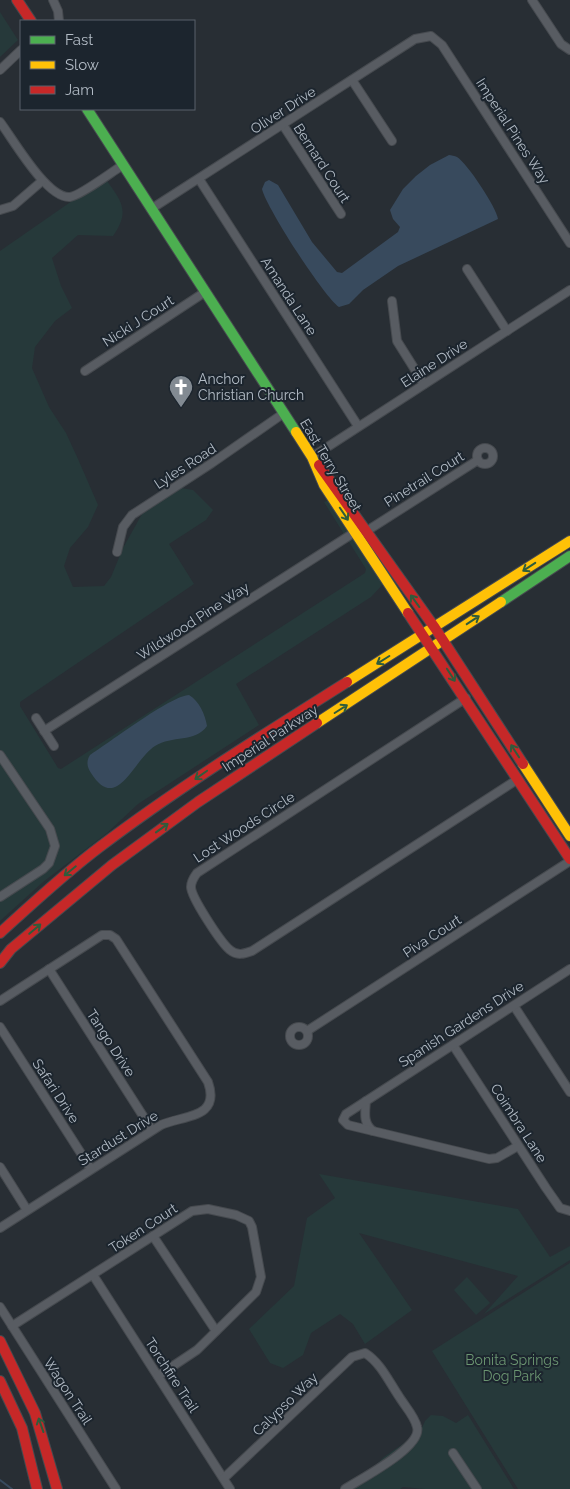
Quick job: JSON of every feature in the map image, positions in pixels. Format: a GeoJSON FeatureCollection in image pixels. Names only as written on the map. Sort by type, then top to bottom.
{"type":"FeatureCollection","features":[{"type":"Feature","properties":{"kind":"main road"},"geometry":{"type":"LineString","coordinates":[[17,0],[30,20]]}},
{"type":"Feature","properties":{"kind":"main road","name":"East Terry Street"},"geometry":{"type":"LineString","coordinates":[[88,110],[312,457],[324,485],[360,533],[570,860]]}},
{"type":"Feature","properties":{"kind":"main road"},"geometry":{"type":"LineString","coordinates":[[360,533],[435,628],[569,834]]}},
{"type":"Feature","properties":{"kind":"main road","name":"Imperial Parkway"},"geometry":{"type":"LineString","coordinates":[[0,932],[51,886],[101,846],[212,767],[435,628],[570,541]]}},
{"type":"Feature","properties":{"kind":"main road","name":"Imperial Parkway"},"geometry":{"type":"LineString","coordinates":[[0,963],[11,949],[112,865],[198,802],[570,556]]}},
{"type":"Feature","properties":{"kind":"main road"},"geometry":{"type":"LineString","coordinates":[[518,778],[526,781],[555,822],[569,834]]}},
{"type":"Feature","properties":{"kind":"main road"},"geometry":{"type":"LineString","coordinates":[[0,1342],[32,1400],[48,1444],[57,1489]]}},
{"type":"Feature","properties":{"kind":"main road"},"geometry":{"type":"LineString","coordinates":[[0,1381],[22,1428],[36,1489]]}},
{"type":"Feature","properties":{"kind":"street"},"geometry":{"type":"LineString","coordinates":[[53,0],[58,11],[59,20]]}},
{"type":"Feature","properties":{"kind":"street"},"geometry":{"type":"LineString","coordinates":[[532,0],[561,44],[570,50]]}},
{"type":"Feature","properties":{"kind":"street","name":"Oliver Drive"},"geometry":{"type":"LineString","coordinates":[[151,209],[415,39],[431,36]]}},
{"type":"Feature","properties":{"kind":"street","name":"Imperial Pines Way"},"geometry":{"type":"LineString","coordinates":[[431,36],[442,45],[570,243]]}},
{"type":"Feature","properties":{"kind":"street"},"geometry":{"type":"LineString","coordinates":[[0,70],[20,51]]}},
{"type":"Feature","properties":{"kind":"street"},"geometry":{"type":"LineString","coordinates":[[352,80],[392,141]]}},
{"type":"Feature","properties":{"kind":"street"},"geometry":{"type":"LineString","coordinates":[[0,122],[42,181],[55,191],[68,197],[123,165]]}},
{"type":"Feature","properties":{"kind":"street","name":"Bernard Court"},"geometry":{"type":"LineString","coordinates":[[282,125],[341,214]]}},
{"type":"Feature","properties":{"kind":"street","name":"Amanda Lane"},"geometry":{"type":"LineString","coordinates":[[199,179],[358,426]]}},
{"type":"Feature","properties":{"kind":"street"},"geometry":{"type":"LineString","coordinates":[[0,210],[14,206],[42,181]]}},
{"type":"Feature","properties":{"kind":"street"},"geometry":{"type":"LineString","coordinates":[[467,269],[506,331]]}},
{"type":"Feature","properties":{"kind":"street","name":"Elaine Drive"},"geometry":{"type":"LineString","coordinates":[[312,457],[570,290]]}},
{"type":"Feature","properties":{"kind":"street","name":"Nicki J Court"},"geometry":{"type":"LineString","coordinates":[[85,371],[205,292]]}},
{"type":"Feature","properties":{"kind":"street"},"geometry":{"type":"LineString","coordinates":[[392,301],[397,341],[424,384]]}},
{"type":"Feature","properties":{"kind":"street","name":"Lyles Road"},"geometry":{"type":"LineString","coordinates":[[117,552],[123,527],[132,515],[284,413]]}},
{"type":"Feature","properties":{"kind":"street","name":"Pinetrail Court"},"geometry":{"type":"LineString","coordinates":[[360,533],[478,460]]}},
{"type":"Feature","properties":{"kind":"street","name":"Wildwood Pine Way"},"geometry":{"type":"LineString","coordinates":[[44,731],[360,533]]}},
{"type":"Feature","properties":{"kind":"street","name":"Lost Woods Circle"},"geometry":{"type":"LineString","coordinates":[[466,698],[197,873],[192,880],[190,888],[228,950],[236,954],[252,952],[518,778]]}},
{"type":"Feature","properties":{"kind":"street"},"geometry":{"type":"LineString","coordinates":[[36,718],[54,746]]}},
{"type":"Feature","properties":{"kind":"street"},"geometry":{"type":"LineString","coordinates":[[0,755],[50,829],[55,846],[53,855],[43,869],[0,897]]}},
{"type":"Feature","properties":{"kind":"street","name":"Piva Court"},"geometry":{"type":"LineString","coordinates":[[307,1031],[570,860]]}},
{"type":"Feature","properties":{"kind":"street","name":"Stardust Drive"},"geometry":{"type":"LineString","coordinates":[[0,1228],[152,1130],[168,1122],[196,1116],[204,1111],[211,1098],[211,1090],[116,939],[110,935],[102,936],[49,969]]}},
{"type":"Feature","properties":{"kind":"street"},"geometry":{"type":"LineString","coordinates":[[0,1001],[49,969]]}},
{"type":"Feature","properties":{"kind":"street","name":"Tango Drive"},"geometry":{"type":"LineString","coordinates":[[49,969],[152,1130]]}},
{"type":"Feature","properties":{"kind":"street","name":"Spanish Gardens Drive"},"geometry":{"type":"LineString","coordinates":[[518,1146],[505,1155],[489,1159],[348,1125],[343,1120],[346,1114],[570,969]]}},
{"type":"Feature","properties":{"kind":"street"},"geometry":{"type":"LineString","coordinates":[[514,1006],[570,1092]]}},
{"type":"Feature","properties":{"kind":"street","name":"Safari Drive"},"geometry":{"type":"LineString","coordinates":[[0,1027],[91,1169]]}},
{"type":"Feature","properties":{"kind":"street","name":"Coimbra Lane"},"geometry":{"type":"LineString","coordinates":[[453,1045],[560,1208],[568,1211]]}},
{"type":"Feature","properties":{"kind":"street"},"geometry":{"type":"LineString","coordinates":[[366,1101],[365,1117],[368,1126],[373,1131]]}},
{"type":"Feature","properties":{"kind":"street"},"geometry":{"type":"LineString","coordinates":[[0,1167],[27,1210]]}},
{"type":"Feature","properties":{"kind":"street","name":"Token Court"},"geometry":{"type":"LineString","coordinates":[[12,1326],[192,1212],[200,1209],[236,1215],[248,1221],[256,1244],[261,1277],[260,1285],[256,1292],[188,1357],[158,1376]]}},
{"type":"Feature","properties":{"kind":"street"},"geometry":{"type":"LineString","coordinates":[[153,1236],[216,1331]]}},
{"type":"Feature","properties":{"kind":"street","name":"Torchfire Trail"},"geometry":{"type":"LineString","coordinates":[[93,1275],[230,1489]]}},
{"type":"Feature","properties":{"kind":"street","name":"Wagon Trail"},"geometry":{"type":"LineString","coordinates":[[0,1307],[116,1489]]}},
{"type":"Feature","properties":{"kind":"street","name":"Calypso Way"},"geometry":{"type":"LineString","coordinates":[[224,1478],[352,1357],[365,1353],[375,1359],[418,1427],[418,1436],[409,1448],[345,1489]]}},
{"type":"Feature","properties":{"kind":"street"},"geometry":{"type":"LineString","coordinates":[[453,1453],[477,1489]]}},
{"type":"Feature","properties":{"kind":"green space"},"geometry":{"type":"Polygon","coordinates":[[[0,12],[18,40],[0,57],[0,12]]]}},
{"type":"Feature","properties":{"kind":"green space"},"geometry":{"type":"Polygon","coordinates":[[[105,178],[116,193],[122,206],[122,219],[113,236],[78,235],[52,258],[61,286],[72,308],[55,321],[35,347],[32,368],[49,407],[66,433],[98,505],[88,527],[70,548],[64,566],[73,587],[104,586],[111,577],[123,548],[142,514],[162,496],[181,488],[193,490],[213,510],[206,520],[169,544],[194,584],[20,702],[20,706],[58,768],[61,769],[365,573],[366,569],[324,502],[329,500],[385,582],[371,597],[236,684],[259,725],[138,804],[107,833],[43,882],[0,921],[0,251],[105,178]]]}},
{"type":"Feature","properties":{"kind":"green space"},"geometry":{"type":"Polygon","coordinates":[[[319,1174],[518,1209],[550,1257],[570,1246],[570,1260],[484,1314],[518,1276],[359,1233],[412,1310],[365,1344],[353,1324],[340,1314],[311,1333],[303,1355],[283,1368],[270,1363],[249,1329],[294,1286],[307,1218],[335,1198],[319,1174]]]}},
{"type":"Feature","properties":{"kind":"green space","name":"Bonita Springs Dog Park"},"geometry":{"type":"Polygon","coordinates":[[[570,1263],[570,1489],[518,1489],[432,1351],[570,1263]]]}},
{"type":"Feature","properties":{"kind":"green space"},"geometry":{"type":"Polygon","coordinates":[[[467,1277],[490,1303],[476,1315],[454,1290],[467,1277]]]}},
{"type":"Feature","properties":{"kind":"green space"},"geometry":{"type":"Polygon","coordinates":[[[431,1415],[443,1416],[456,1423],[468,1415],[514,1489],[425,1489],[403,1487],[400,1489],[355,1489],[355,1486],[384,1457],[420,1432],[425,1421],[431,1415]]]}},
{"type":"Feature","properties":{"kind":"water"},"geometry":{"type":"Polygon","coordinates":[[[449,155],[457,157],[462,161],[474,176],[487,196],[498,219],[398,266],[363,290],[349,304],[339,307],[321,287],[296,251],[262,189],[265,182],[269,180],[278,185],[312,242],[337,272],[342,273],[398,232],[400,227],[393,219],[390,210],[403,189],[430,165],[449,155]]]}},
{"type":"Feature","properties":{"kind":"water"},"geometry":{"type":"Polygon","coordinates":[[[189,695],[199,704],[205,717],[207,726],[202,731],[190,737],[155,746],[117,786],[109,788],[100,784],[89,768],[90,755],[154,711],[180,697],[189,695]]]}},
{"type":"Feature","properties":{"kind":"waterway"},"geometry":{"type":"LineString","coordinates":[[0,1480],[12,1489]]}},
{"type":"Feature","properties":{"kind":"traffic: fast"},"geometry":{"type":"LineString","coordinates":[[88,110],[296,432]]}},
{"type":"Feature","properties":{"kind":"traffic: fast"},"geometry":{"type":"LineString","coordinates":[[501,602],[570,556]]}},
{"type":"Feature","properties":{"kind":"traffic: slow"},"geometry":{"type":"LineString","coordinates":[[296,432],[312,457],[324,485],[408,613]]}},
{"type":"Feature","properties":{"kind":"traffic: slow"},"geometry":{"type":"LineString","coordinates":[[347,682],[570,541]]}},
{"type":"Feature","properties":{"kind":"traffic: slow"},"geometry":{"type":"LineString","coordinates":[[317,723],[501,602]]}},
{"type":"Feature","properties":{"kind":"traffic: slow"},"geometry":{"type":"LineString","coordinates":[[523,764],[570,836]]}},
{"type":"Feature","properties":{"kind":"traffic: jam"},"geometry":{"type":"LineString","coordinates":[[17,0],[30,20]]}},
{"type":"Feature","properties":{"kind":"traffic: jam"},"geometry":{"type":"LineString","coordinates":[[319,465],[435,628],[523,764]]}},
{"type":"Feature","properties":{"kind":"traffic: jam"},"geometry":{"type":"LineString","coordinates":[[408,613],[570,859]]}},
{"type":"Feature","properties":{"kind":"traffic: jam"},"geometry":{"type":"LineString","coordinates":[[0,933],[49,888],[131,824],[222,762],[347,682]]}},
{"type":"Feature","properties":{"kind":"traffic: jam"},"geometry":{"type":"LineString","coordinates":[[0,963],[11,949],[112,865],[198,802],[317,723]]}},
{"type":"Feature","properties":{"kind":"traffic: jam"},"geometry":{"type":"LineString","coordinates":[[0,1341],[35,1413],[57,1489]]}},
{"type":"Feature","properties":{"kind":"traffic: jam"},"geometry":{"type":"LineString","coordinates":[[0,1381],[22,1428],[37,1489]]}},
{"type":"Feature","properties":{"kind":"place","name":"Anchor Christian Church"},"geometry":{"type":"Point","coordinates":[181,408]}}]}
